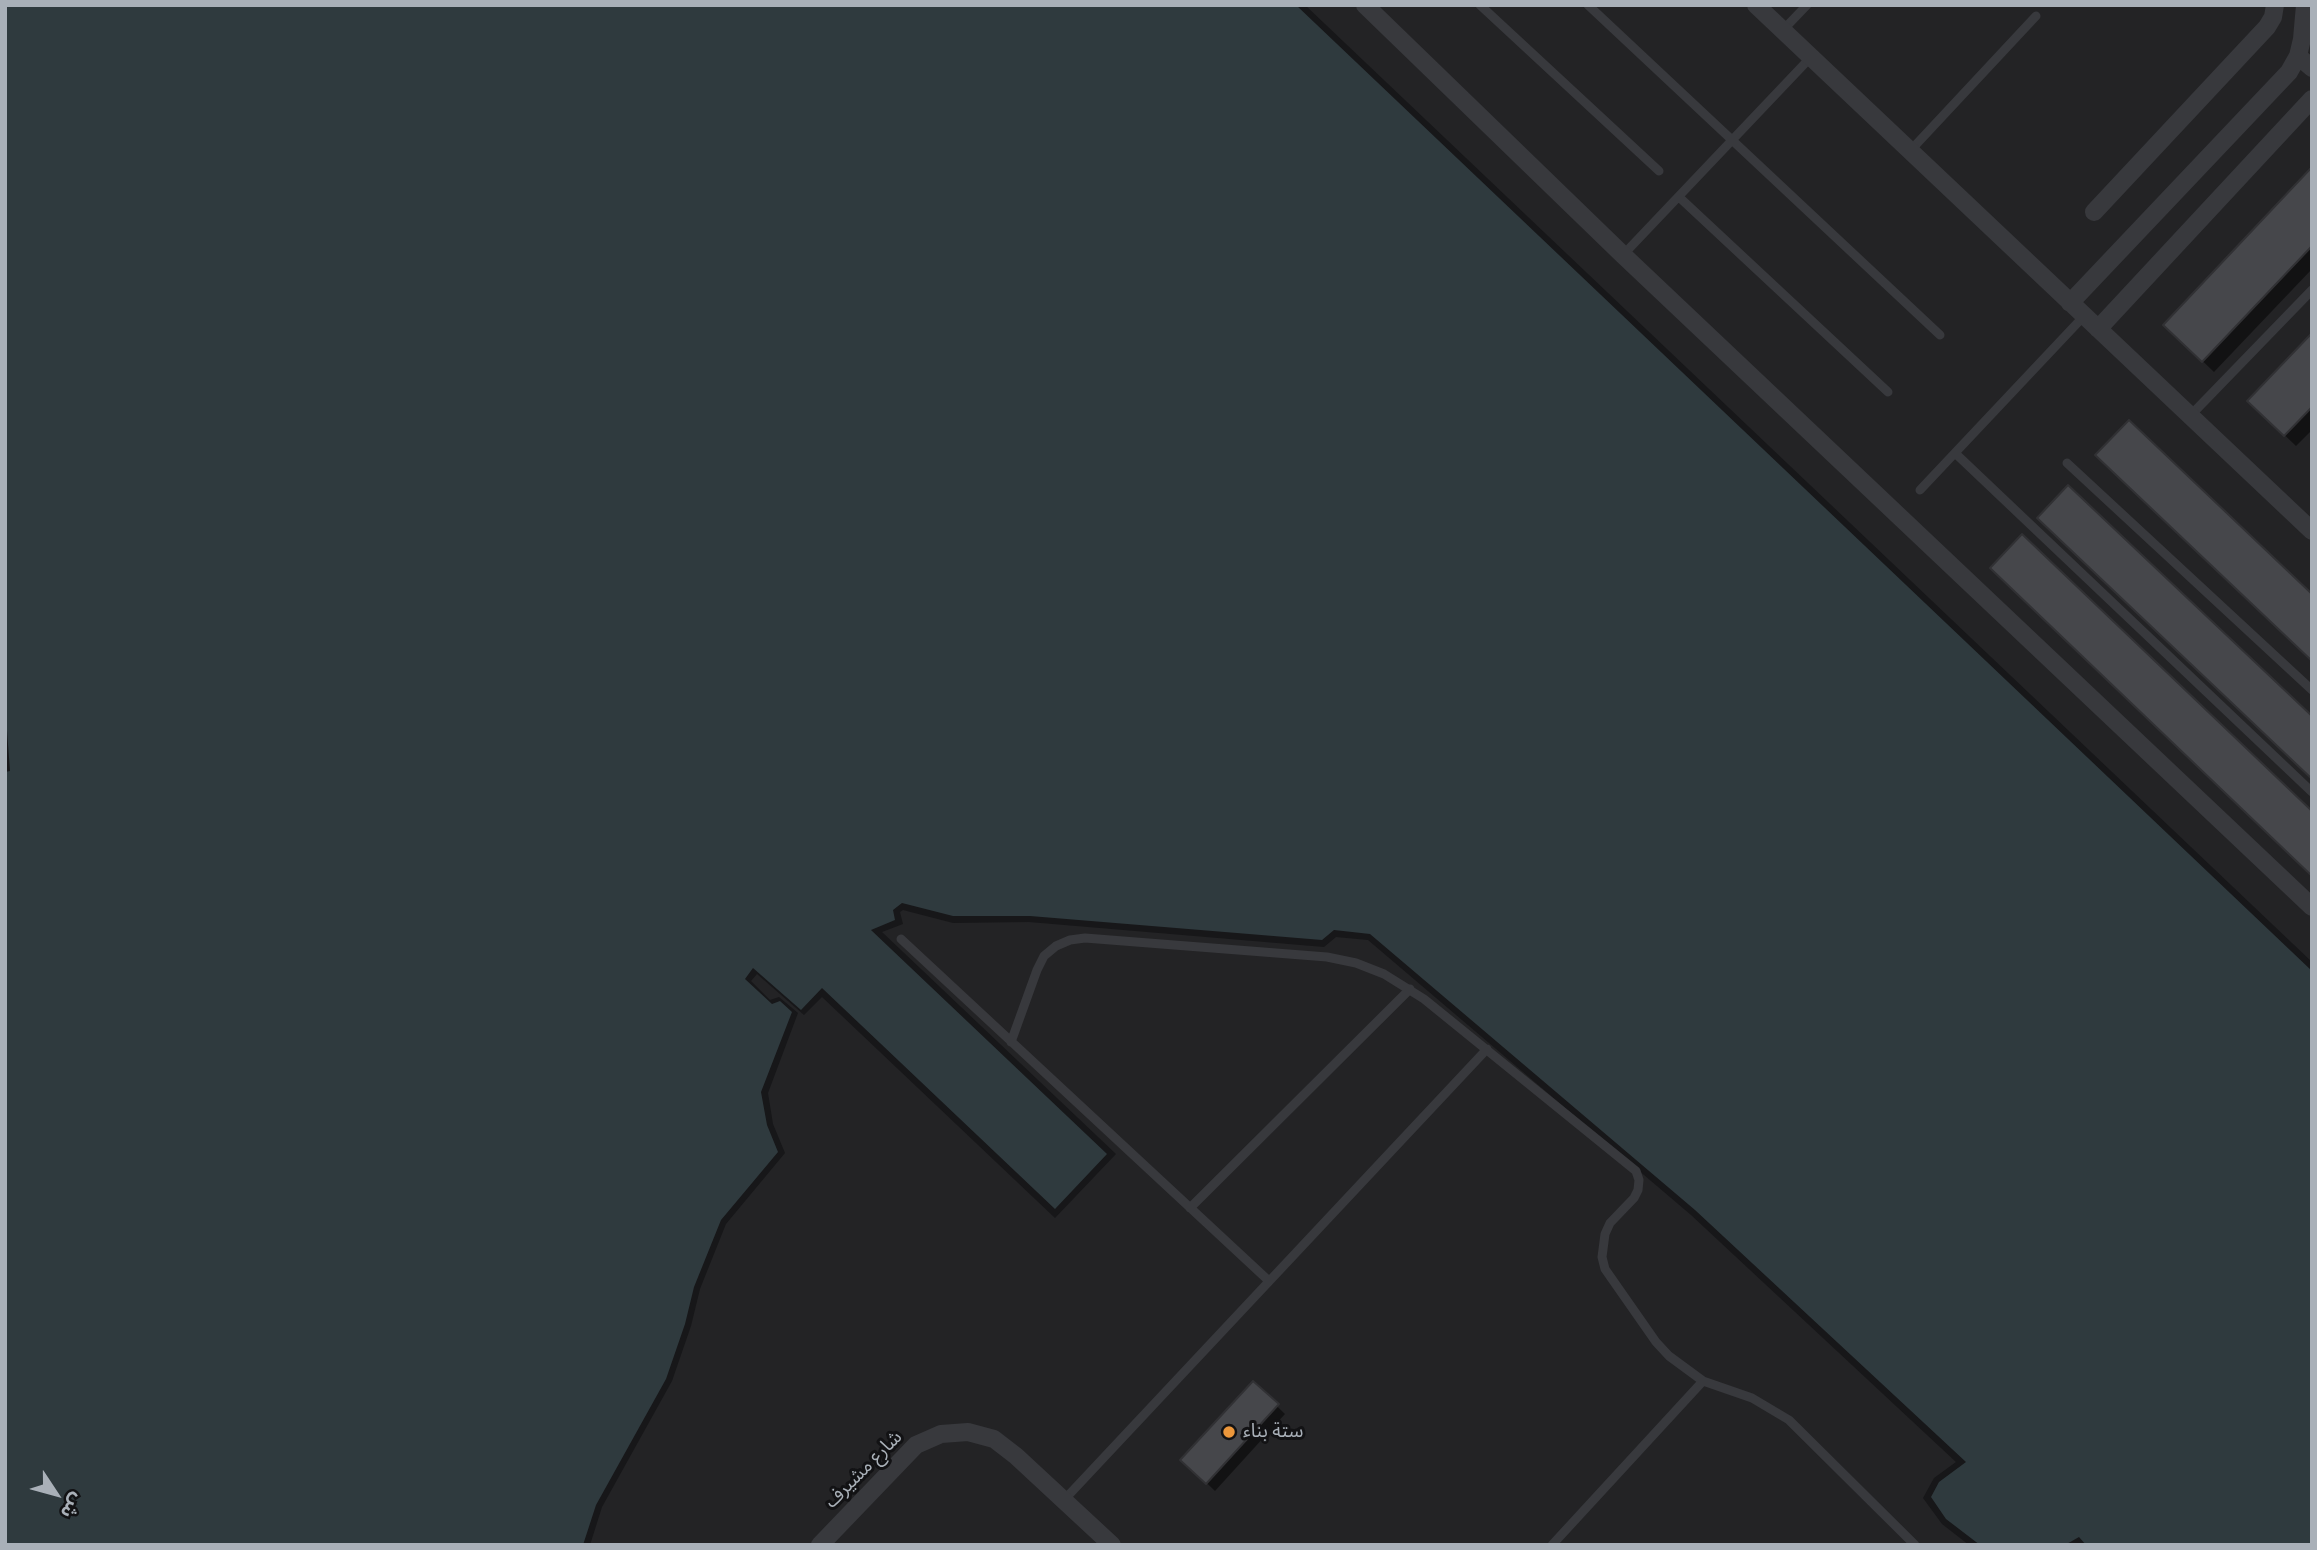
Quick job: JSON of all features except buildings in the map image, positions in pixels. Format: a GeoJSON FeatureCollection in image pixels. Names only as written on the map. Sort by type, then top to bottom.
{"type":"FeatureCollection","features":[{"type":"Feature","properties":{"kind":"street"},"geometry":{"type":"LineString","coordinates":[[1365,5],[1623,255],[2312,907]]}},
{"type":"Feature","properties":{"kind":"street"},"geometry":{"type":"LineString","coordinates":[[1756,5],[2312,531]]}},
{"type":"Feature","properties":{"kind":"street"},"geometry":{"type":"LineString","coordinates":[[2094,212],[2267,27],[2273,17],[2275,5]]}},
{"type":"Feature","properties":{"kind":"street"},"geometry":{"type":"LineString","coordinates":[[2070,303],[2289,72],[2305,62],[2305,5]]}},
{"type":"Feature","properties":{"kind":"street"},"geometry":{"type":"LineString","coordinates":[[2098,330],[2312,99]]}},
{"type":"Feature","properties":{"kind":"street","name":"شارع مشيرف"},"geometry":{"type":"LineString","coordinates":[[820,1545],[916,1445],[941,1434],[968,1432],[994,1439],[1016,1455],[1112,1545]]}},
{"type":"Feature","properties":{"kind":"lane"},"geometry":{"type":"LineString","coordinates":[[1480,5],[1660,171]]}},
{"type":"Feature","properties":{"kind":"lane"},"geometry":{"type":"LineString","coordinates":[[1588,5],[1940,335]]}},
{"type":"Feature","properties":{"kind":"lane"},"geometry":{"type":"LineString","coordinates":[[1783,30],[1807,5]]}},
{"type":"Feature","properties":{"kind":"lane"},"geometry":{"type":"LineString","coordinates":[[1910,151],[2036,16]]}},
{"type":"Feature","properties":{"kind":"lane"},"geometry":{"type":"LineString","coordinates":[[1623,255],[1811,57]]}},
{"type":"Feature","properties":{"kind":"lane"},"geometry":{"type":"LineString","coordinates":[[1679,197],[1888,392]]}},
{"type":"Feature","properties":{"kind":"lane"},"geometry":{"type":"LineString","coordinates":[[2190,416],[2312,290]]}},
{"type":"Feature","properties":{"kind":"lane"},"geometry":{"type":"LineString","coordinates":[[1920,490],[2084,316]]}},
{"type":"Feature","properties":{"kind":"lane"},"geometry":{"type":"LineString","coordinates":[[1955,453],[2312,792]]}},
{"type":"Feature","properties":{"kind":"lane"},"geometry":{"type":"LineString","coordinates":[[2067,463],[2312,690]]}},
{"type":"Feature","properties":{"kind":"lane"},"geometry":{"type":"LineString","coordinates":[[1011,1042],[1044,956],[1056,946],[1085,938],[1326,957],[1374,971],[1410,989],[1636,1171],[1638,1190],[1634,1198],[1610,1223],[1605,1234],[1602,1257],[1605,1269],[1656,1342],[1684,1368],[1703,1381],[1752,1398],[1783,1416],[1915,1545]]}},
{"type":"Feature","properties":{"kind":"lane"},"geometry":{"type":"LineString","coordinates":[[901,939],[1269,1281]]}},
{"type":"Feature","properties":{"kind":"lane"},"geometry":{"type":"LineString","coordinates":[[1190,1208],[1410,989]]}},
{"type":"Feature","properties":{"kind":"lane"},"geometry":{"type":"LineString","coordinates":[[1064,1500],[1487,1049]]}},
{"type":"Feature","properties":{"kind":"lane"},"geometry":{"type":"LineString","coordinates":[[1552,1545],[1703,1381]]}},
{"type":"Feature","properties":{"kind":"shaded area"},"geometry":{"type":"Polygon","coordinates":[[[5,5],[1296,5],[2312,971],[2312,1545],[2086,1545],[2079,1537],[2065,1545],[1980,1545],[1946,1519],[1931,1497],[1939,1482],[1966,1462],[1695,1210],[1370,934],[1334,930],[1322,940],[1030,916],[953,916],[902,903],[893,910],[895,920],[871,930],[1107,1154],[1055,1209],[822,988],[801,1010],[753,968],[745,979],[772,1004],[780,1001],[792,1012],[761,1092],[767,1125],[778,1152],[721,1220],[694,1287],[685,1324],[666,1379],[596,1505],[583,1545],[5,1545],[5,772],[10,771],[5,704],[5,5]]]}},
{"type":"Feature","properties":{"kind":"shaded area"},"geometry":{"type":"Polygon","coordinates":[[[1305,5],[2295,5],[2312,21],[2312,962],[1305,5]]]}},
{"type":"Feature","properties":{"kind":"shaded area"},"geometry":{"type":"Polygon","coordinates":[[[903,910],[953,923],[1029,922],[1324,947],[1336,937],[1368,940],[1691,1215],[1956,1462],[1934,1478],[1923,1498],[1942,1524],[1969,1545],[590,1545],[602,1507],[672,1381],[691,1326],[700,1289],[726,1224],[785,1153],[773,1124],[768,1093],[798,1013],[779,997],[770,1000],[751,981],[757,974],[804,1015],[822,997],[1055,1218],[1116,1154],[882,932],[903,924],[900,912],[903,910]]]}},
{"type":"Feature","properties":{"kind":"place","name":"ستة بناء"},"geometry":{"type":"Point","coordinates":[1229,1432]}}]}
